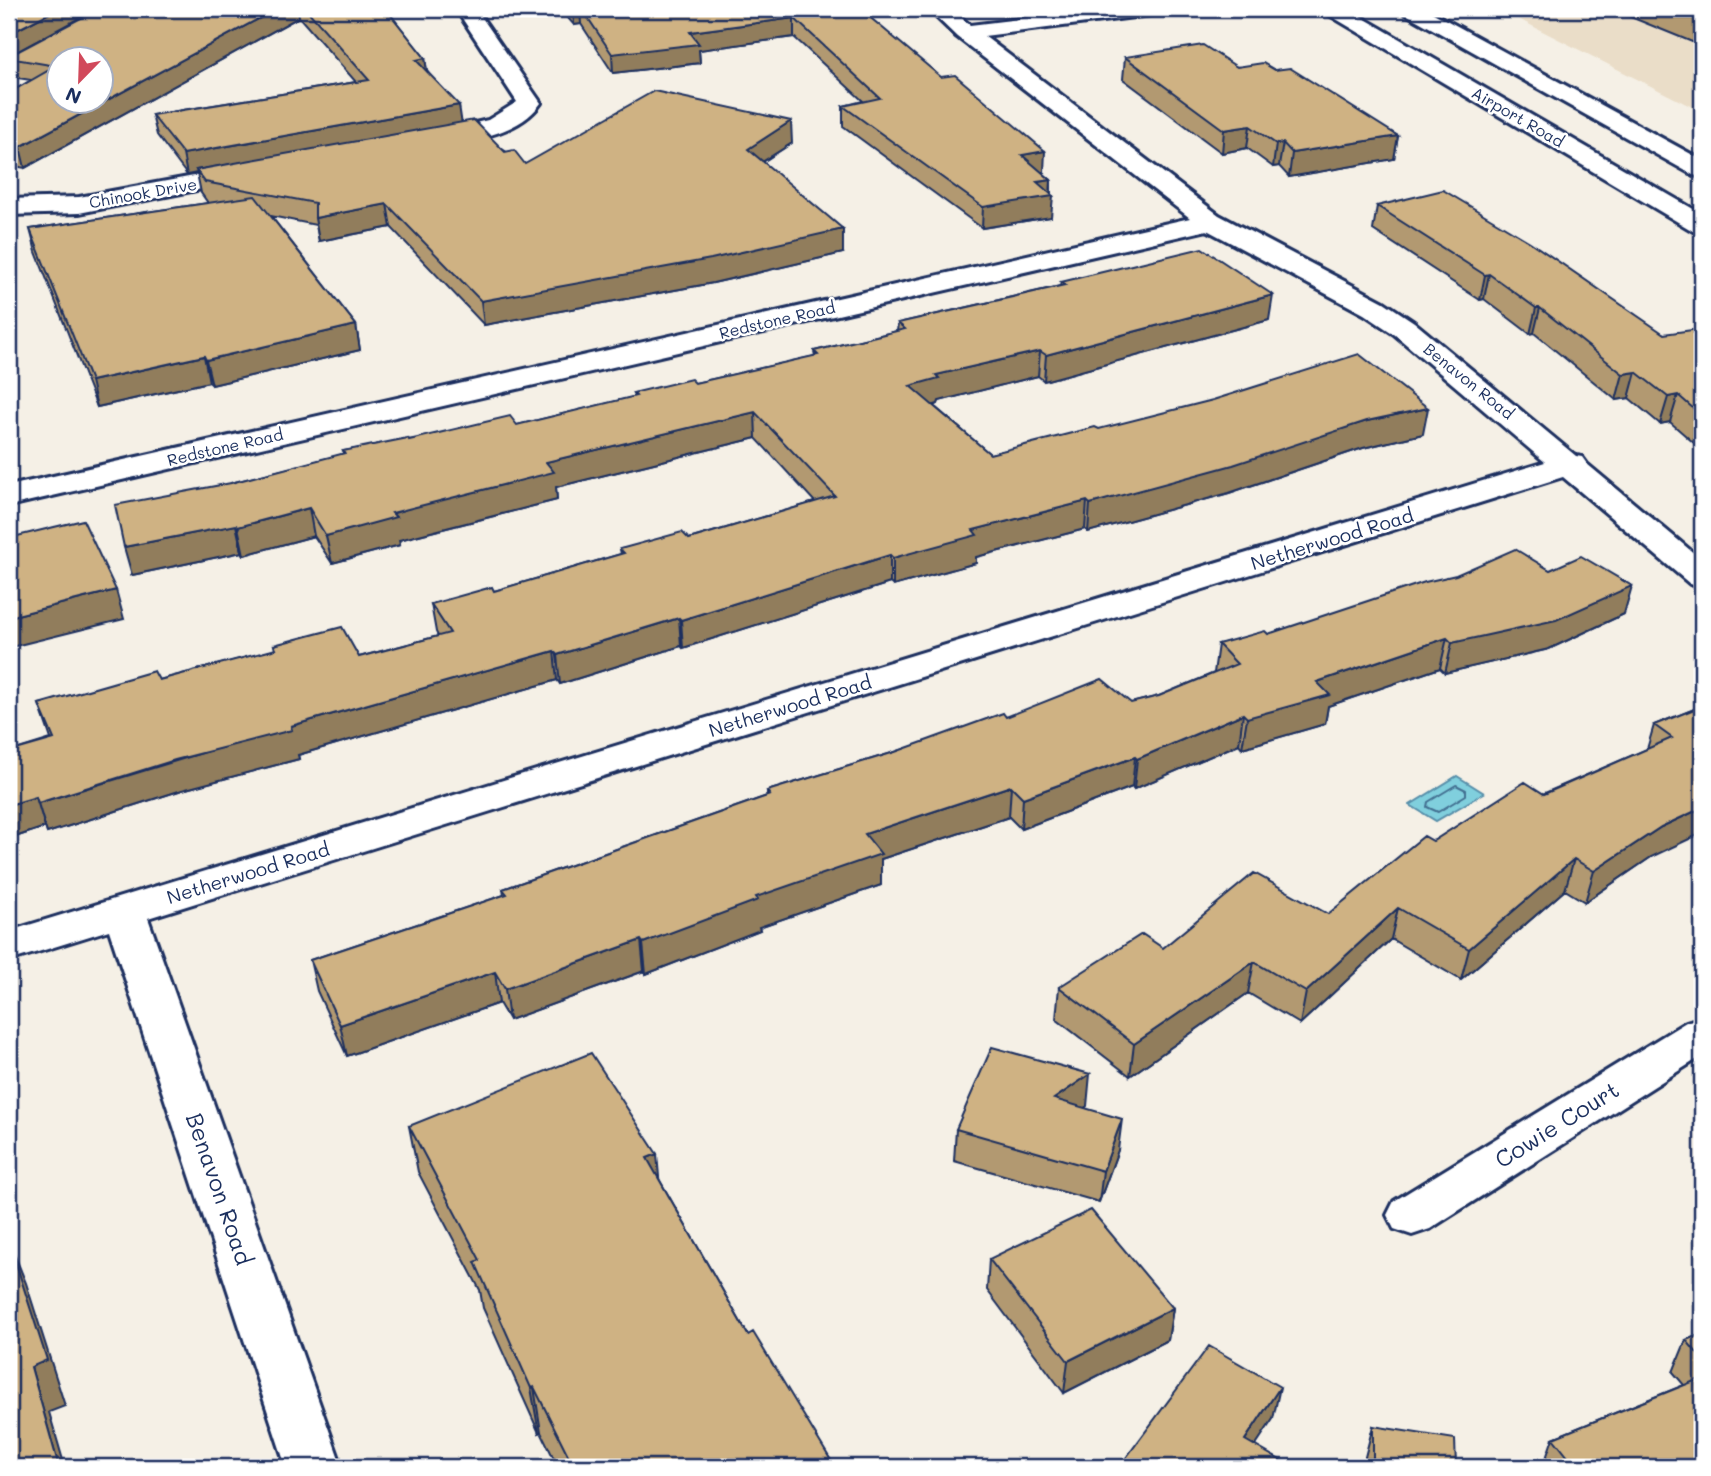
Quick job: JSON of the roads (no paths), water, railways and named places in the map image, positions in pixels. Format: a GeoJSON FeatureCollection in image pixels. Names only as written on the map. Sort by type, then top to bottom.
{"type":"FeatureCollection","features":[{"type":"Feature","properties":{"kind":"street"},"geometry":{"type":"LineString","coordinates":[[404,145],[501,124],[528,103],[466,9]]}},
{"type":"Feature","properties":{"kind":"street"},"geometry":{"type":"LineString","coordinates":[[939,9],[1210,222]]}},
{"type":"Feature","properties":{"kind":"street"},"geometry":{"type":"LineString","coordinates":[[965,32],[1150,9]]}},
{"type":"Feature","properties":{"kind":"street","name":"Airport Road"},"geometry":{"type":"LineString","coordinates":[[1333,9],[1702,225]]}},
{"type":"Feature","properties":{"kind":"street"},"geometry":{"type":"LineString","coordinates":[[1411,9],[1702,170]]}},
{"type":"Feature","properties":{"kind":"street","name":"Chinook Drive"},"geometry":{"type":"LineString","coordinates":[[9,207],[79,205],[268,170]]}},
{"type":"Feature","properties":{"kind":"street","name":"Benavon Road"},"geometry":{"type":"LineString","coordinates":[[1210,222],[1374,308],[1404,328],[1571,464],[1702,577]]}},
{"type":"Feature","properties":{"kind":"street","name":"Redstone Road"},"geometry":{"type":"LineString","coordinates":[[9,496],[1210,222]]}},
{"type":"Feature","properties":{"kind":"street","name":"Netherwood Road"},"geometry":{"type":"LineString","coordinates":[[9,946],[1571,464]]}},
{"type":"Feature","properties":{"kind":"street","name":"Benavon Road"},"geometry":{"type":"LineString","coordinates":[[124,911],[314,1467]]}},
{"type":"Feature","properties":{"kind":"street","name":"Cowie Court"},"geometry":{"type":"LineString","coordinates":[[1412,1215],[1702,1034]]}},
{"type":"Feature","properties":{"kind":"water"},"geometry":{"type":"Polygon","coordinates":[[[1457,776],[1484,793],[1436,821],[1410,805],[1457,776]]]}}]}
